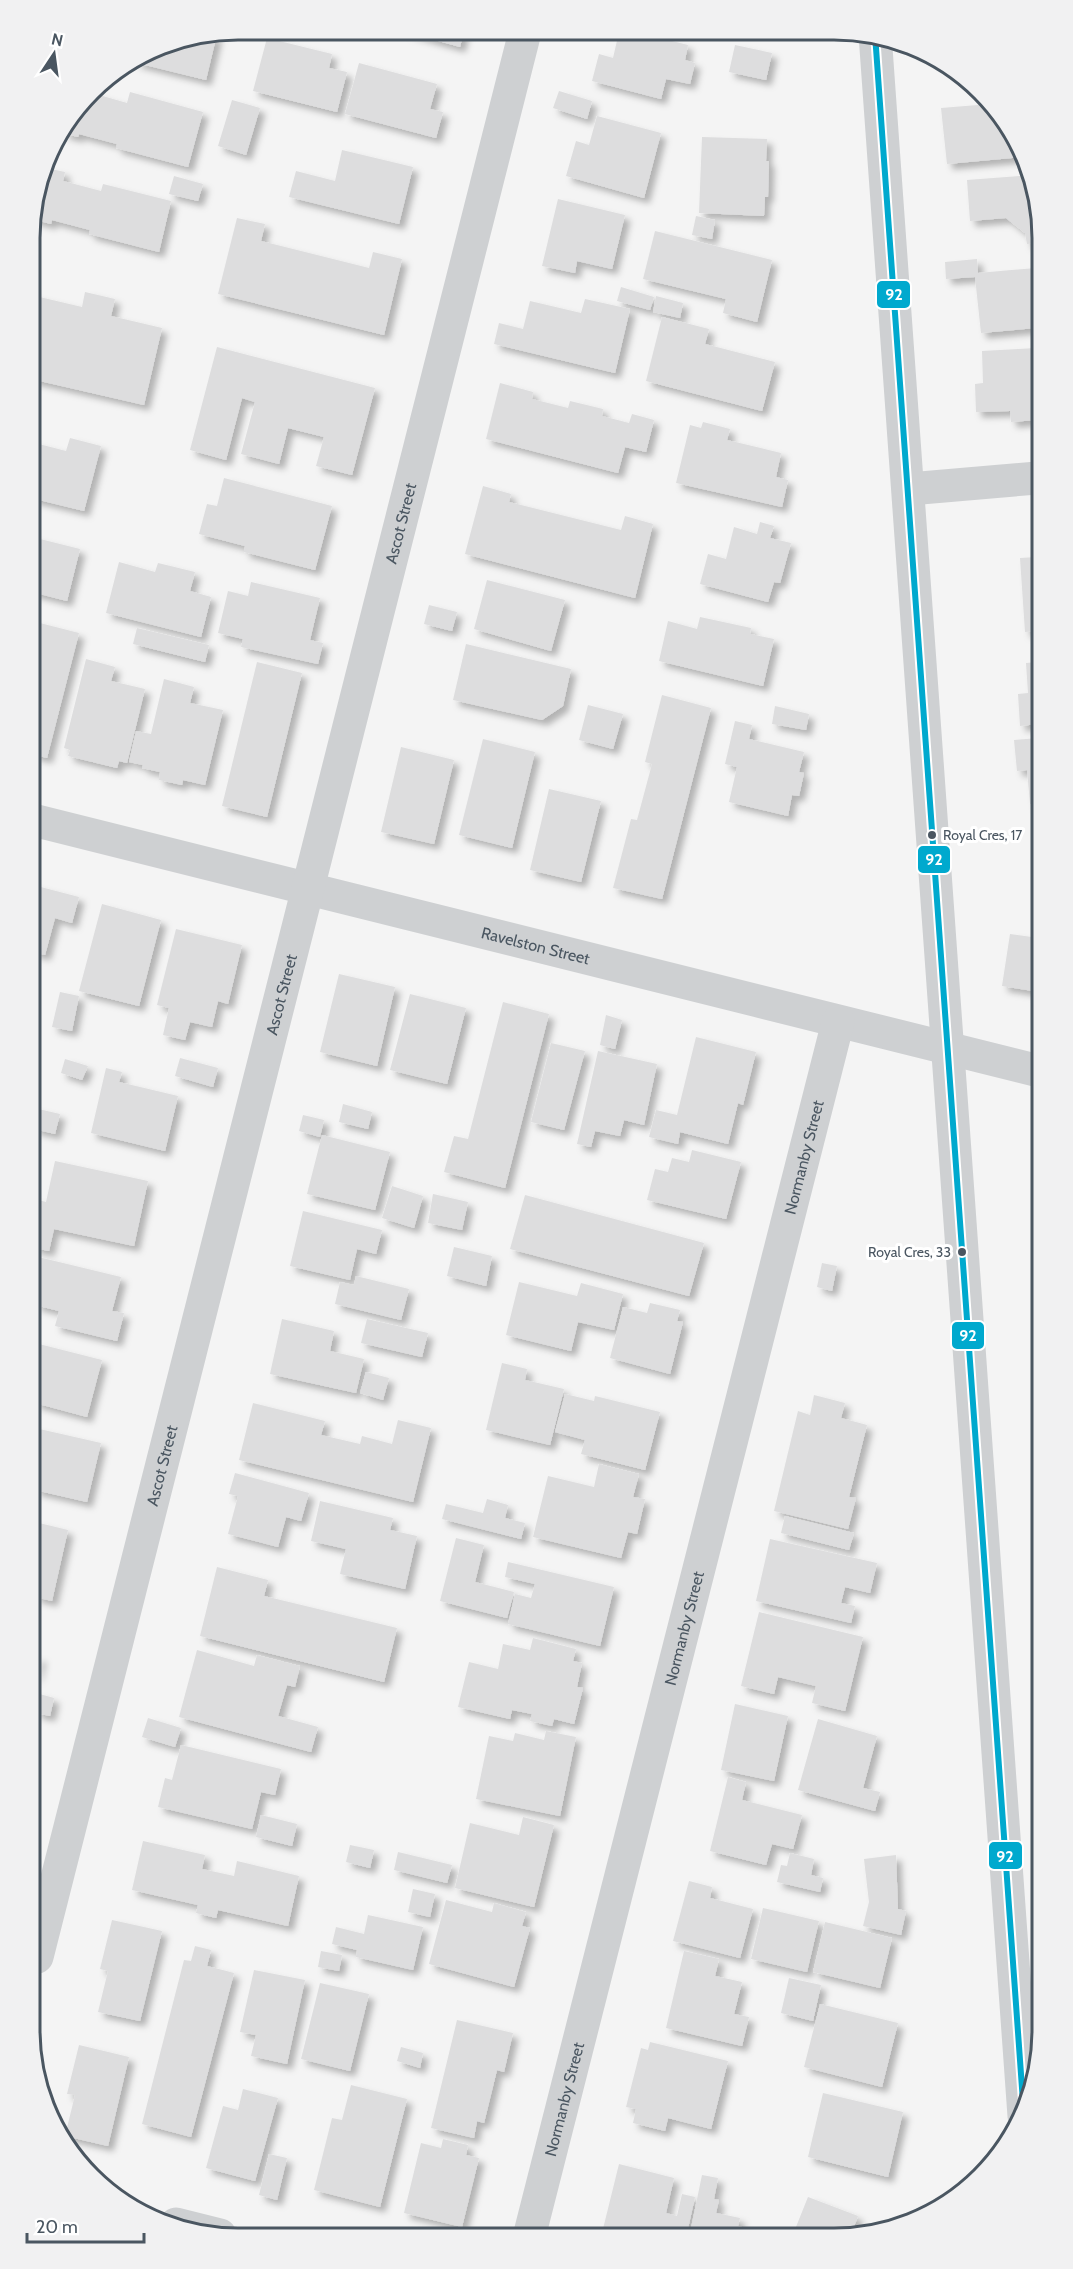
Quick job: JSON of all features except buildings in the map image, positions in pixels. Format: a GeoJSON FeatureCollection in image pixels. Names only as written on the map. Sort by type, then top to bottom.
{"type":"FeatureCollection","features":[{"type":"Feature","properties":{"kind":"street","name":"Ascot Street"},"geometry":{"type":"LineString","coordinates":[[40,1945],[523,40]]}},
{"type":"Feature","properties":{"kind":"street"},"geometry":{"type":"LineString","coordinates":[[876,45],[1022,2093]]}},
{"type":"Feature","properties":{"kind":"street"},"geometry":{"type":"LineString","coordinates":[[909,489],[1032,478]]}},
{"type":"Feature","properties":{"kind":"street","name":"Ravelston Street"},"geometry":{"type":"LineString","coordinates":[[41,822],[1032,1069]]}},
{"type":"Feature","properties":{"kind":"street","name":"Normanby Street"},"geometry":{"type":"LineString","coordinates":[[532,2228],[838,1022]]}},
{"type":"Feature","properties":{"kind":"transit line","name":"92"},"geometry":{"type":"LineString","coordinates":[[876,45],[1022,2093]]}},
{"type":"Feature","properties":{"kind":"place","name":"Royal Cres, 17"},"geometry":{"type":"Point","coordinates":[932,835]}},
{"type":"Feature","properties":{"kind":"place","name":"Royal Cres, 33"},"geometry":{"type":"Point","coordinates":[962,1252]}}]}
